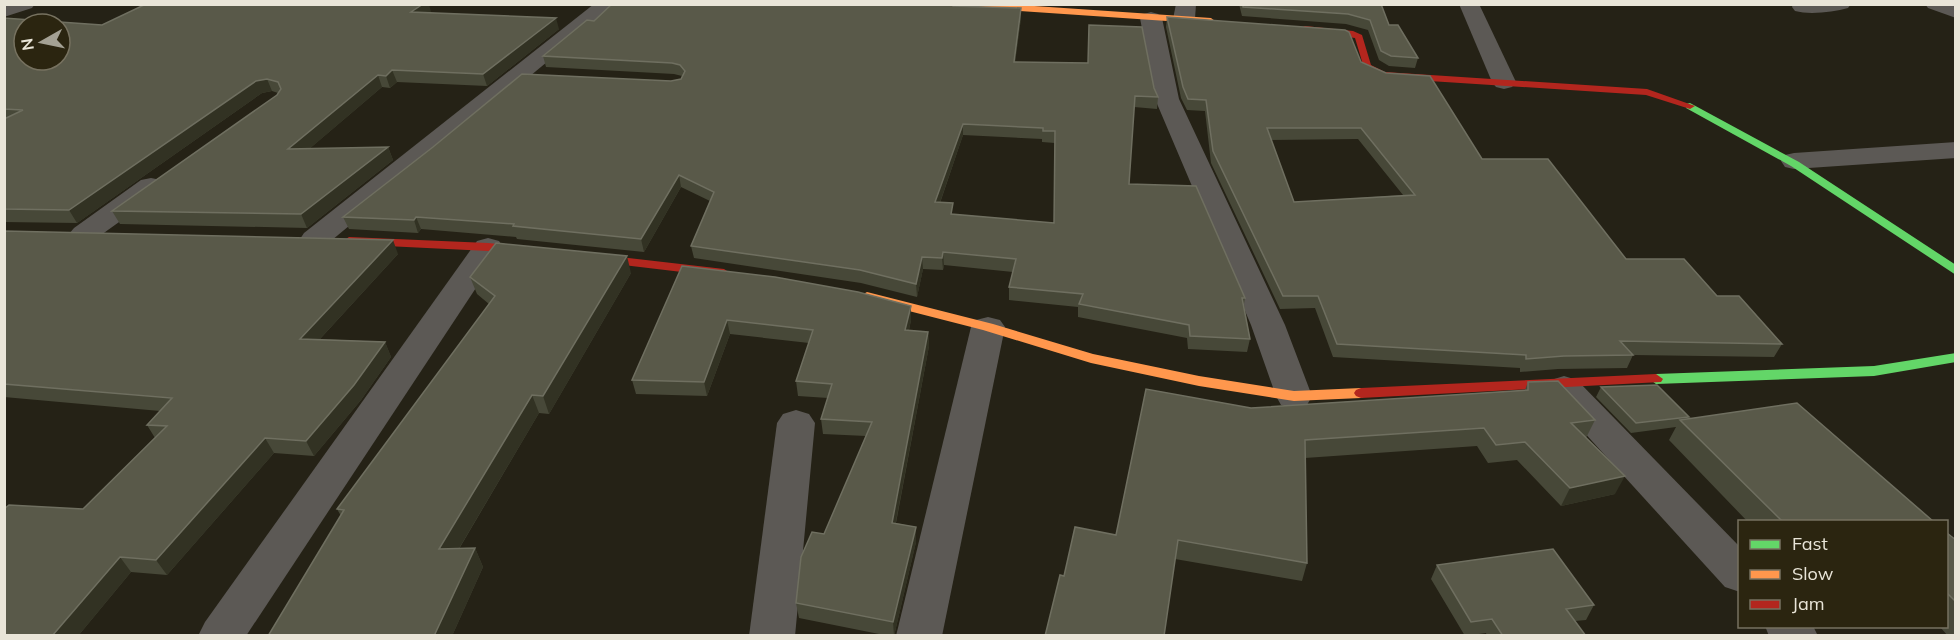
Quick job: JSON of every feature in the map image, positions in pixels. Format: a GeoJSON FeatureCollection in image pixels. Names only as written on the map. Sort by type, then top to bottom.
{"type":"FeatureCollection","features":[{"type":"Feature","properties":{"kind":"street"},"geometry":{"type":"LineString","coordinates":[[4,11],[25,4]]}},
{"type":"Feature","properties":{"kind":"street"},"geometry":{"type":"LineString","coordinates":[[310,239],[607,4]]}},
{"type":"Feature","properties":{"kind":"street"},"geometry":{"type":"LineString","coordinates":[[959,4],[1151,18],[1185,12],[1227,23]]}},
{"type":"Feature","properties":{"kind":"street"},"geometry":{"type":"LineString","coordinates":[[1469,4],[1504,82]]}},
{"type":"Feature","properties":{"kind":"street"},"geometry":{"type":"LineString","coordinates":[[1802,7],[1841,4]]}},
{"type":"Feature","properties":{"kind":"street"},"geometry":{"type":"LineString","coordinates":[[1935,4],[1956,12]]}},
{"type":"Feature","properties":{"kind":"street"},"geometry":{"type":"LineString","coordinates":[[1151,18],[1167,99],[1268,325],[1294,396]]}},
{"type":"Feature","properties":{"kind":"street"},"geometry":{"type":"LineString","coordinates":[[1293,28],[1353,34],[1359,37],[1367,66],[1383,75],[1662,95],[1703,112],[1794,161],[1956,271]]}},
{"type":"Feature","properties":{"kind":"street"},"geometry":{"type":"LineString","coordinates":[[520,75],[556,77]]}},
{"type":"Feature","properties":{"kind":"street"},"geometry":{"type":"LineString","coordinates":[[1794,161],[1956,150]]}},
{"type":"Feature","properties":{"kind":"street"},"geometry":{"type":"LineString","coordinates":[[88,234],[169,174]]}},
{"type":"Feature","properties":{"kind":"street"},"geometry":{"type":"LineString","coordinates":[[310,239],[547,253]]}},
{"type":"Feature","properties":{"kind":"street"},"geometry":{"type":"LineString","coordinates":[[221,636],[488,248]]}},
{"type":"Feature","properties":{"kind":"street"},"geometry":{"type":"LineString","coordinates":[[571,255],[743,275]]}},
{"type":"Feature","properties":{"kind":"street"},"geometry":{"type":"LineString","coordinates":[[851,293],[988,327],[1091,358],[1199,381],[1294,396],[1559,382],[1874,371],[1956,357]]}},
{"type":"Feature","properties":{"kind":"street"},"geometry":{"type":"LineString","coordinates":[[919,636],[988,327]]}},
{"type":"Feature","properties":{"kind":"street"},"geometry":{"type":"LineString","coordinates":[[1559,382],[1738,573]]}},
{"type":"Feature","properties":{"kind":"street"},"geometry":{"type":"LineString","coordinates":[[772,636],[796,423]]}},
{"type":"Feature","properties":{"kind":"building"},"geometry":{"type":"Polygon","coordinates":[[[146,4],[423,4],[411,12],[556,18],[483,74],[392,70],[386,76],[378,75],[288,149],[388,147],[301,214],[112,211],[277,95],[281,89],[278,82],[267,79],[256,81],[69,210],[4,209],[4,119],[23,110],[4,109],[4,18],[12,19],[12,72],[72,72],[72,23],[102,25],[146,4]]]}},
{"type":"Feature","properties":{"kind":"building"},"geometry":{"type":"Polygon","coordinates":[[[612,4],[953,4],[953,6],[1021,8],[1014,62],[1088,63],[1089,25],[1142,27],[1154,88],[1158,97],[1135,96],[1129,184],[1196,186],[1245,298],[1242,298],[1250,339],[1190,336],[1189,325],[1079,304],[1083,294],[1009,287],[1016,259],[943,252],[942,258],[922,257],[916,284],[860,270],[691,246],[714,192],[679,175],[641,239],[513,226],[514,224],[416,217],[414,220],[343,217],[522,74],[671,81],[681,79],[685,71],[680,65],[672,63],[543,56],[587,20],[594,21],[612,4]],[[963,124],[935,202],[953,203],[951,214],[1054,223],[1055,131],[1043,131],[1043,128],[963,124]]]}},
{"type":"Feature","properties":{"kind":"building"},"geometry":{"type":"Polygon","coordinates":[[[1243,4],[1381,4],[1389,25],[1398,25],[1418,58],[1391,56],[1381,51],[1370,20],[1348,14],[1243,7],[1243,4]]]}},
{"type":"Feature","properties":{"kind":"building"},"geometry":{"type":"Polygon","coordinates":[[[1167,17],[1345,30],[1349,32],[1361,62],[1386,73],[1430,76],[1482,159],[1548,159],[1626,259],[1684,259],[1717,296],[1739,296],[1782,344],[1620,341],[1633,355],[1526,359],[1526,355],[1337,344],[1318,296],[1283,296],[1213,151],[1206,100],[1188,99],[1183,87],[1167,17]],[[1267,128],[1294,202],[1415,195],[1361,128],[1267,128]]]}},
{"type":"Feature","properties":{"kind":"building"},"geometry":{"type":"Polygon","coordinates":[[[4,231],[393,240],[300,339],[385,342],[354,385],[306,441],[265,438],[156,560],[120,557],[52,636],[4,636],[4,509],[9,505],[83,509],[167,426],[147,425],[172,398],[4,384],[4,231]]]}},
{"type":"Feature","properties":{"kind":"building"},"geometry":{"type":"Polygon","coordinates":[[[496,243],[627,256],[543,396],[532,395],[439,549],[475,548],[434,636],[268,636],[344,510],[337,509],[495,296],[470,277],[496,243]]]}},
{"type":"Feature","properties":{"kind":"building"},"geometry":{"type":"Polygon","coordinates":[[[682,266],[775,277],[858,292],[911,306],[905,330],[928,332],[892,523],[916,527],[893,622],[796,603],[801,557],[812,532],[824,534],[872,422],[821,419],[832,384],[796,381],[813,330],[727,320],[704,382],[632,380],[682,266]]]}},
{"type":"Feature","properties":{"kind":"building"},"geometry":{"type":"Polygon","coordinates":[[[1558,381],[1595,420],[1571,423],[1625,476],[1570,488],[1525,442],[1496,445],[1484,428],[1305,440],[1307,563],[1178,540],[1164,636],[1045,636],[1060,575],[1064,576],[1075,527],[1116,535],[1146,389],[1251,408],[1528,390],[1528,382],[1558,381]]]}},
{"type":"Feature","properties":{"kind":"building"},"geometry":{"type":"Polygon","coordinates":[[[1657,385],[1689,417],[1636,423],[1601,387],[1657,385]]]}},
{"type":"Feature","properties":{"kind":"building"},"geometry":{"type":"Polygon","coordinates":[[[1797,403],[1932,520],[1781,520],[1680,420],[1797,403]]]}},
{"type":"Feature","properties":{"kind":"building"},"geometry":{"type":"Polygon","coordinates":[[[1948,534],[1956,540],[1956,602],[1948,594],[1948,534]]]}},
{"type":"Feature","properties":{"kind":"building"},"geometry":{"type":"Polygon","coordinates":[[[1553,549],[1594,605],[1566,609],[1586,636],[1503,636],[1492,619],[1471,622],[1437,565],[1553,549]]]}},
{"type":"Feature","properties":{"kind":"traffic: fast"},"geometry":{"type":"LineString","coordinates":[[1690,106],[1795,164],[1956,271]]}},
{"type":"Feature","properties":{"kind":"traffic: fast"},"geometry":{"type":"LineString","coordinates":[[1656,379],[1874,371],[1956,357]]}},
{"type":"Feature","properties":{"kind":"traffic: slow"},"geometry":{"type":"LineString","coordinates":[[959,4],[1211,21]]}},
{"type":"Feature","properties":{"kind":"traffic: slow"},"geometry":{"type":"LineString","coordinates":[[867,296],[988,327],[1091,358],[1199,381],[1294,396],[1361,393]]}},
{"type":"Feature","properties":{"kind":"traffic: jam"},"geometry":{"type":"LineString","coordinates":[[1305,29],[1353,34],[1359,37],[1367,66],[1383,75],[1647,92],[1690,106]]}},
{"type":"Feature","properties":{"kind":"traffic: jam"},"geometry":{"type":"LineString","coordinates":[[349,241],[488,247],[537,252]]}},
{"type":"Feature","properties":{"kind":"traffic: jam"},"geometry":{"type":"LineString","coordinates":[[585,257],[724,273]]}},
{"type":"Feature","properties":{"kind":"traffic: jam"},"geometry":{"type":"LineString","coordinates":[[1361,393],[1656,379]]}}]}
